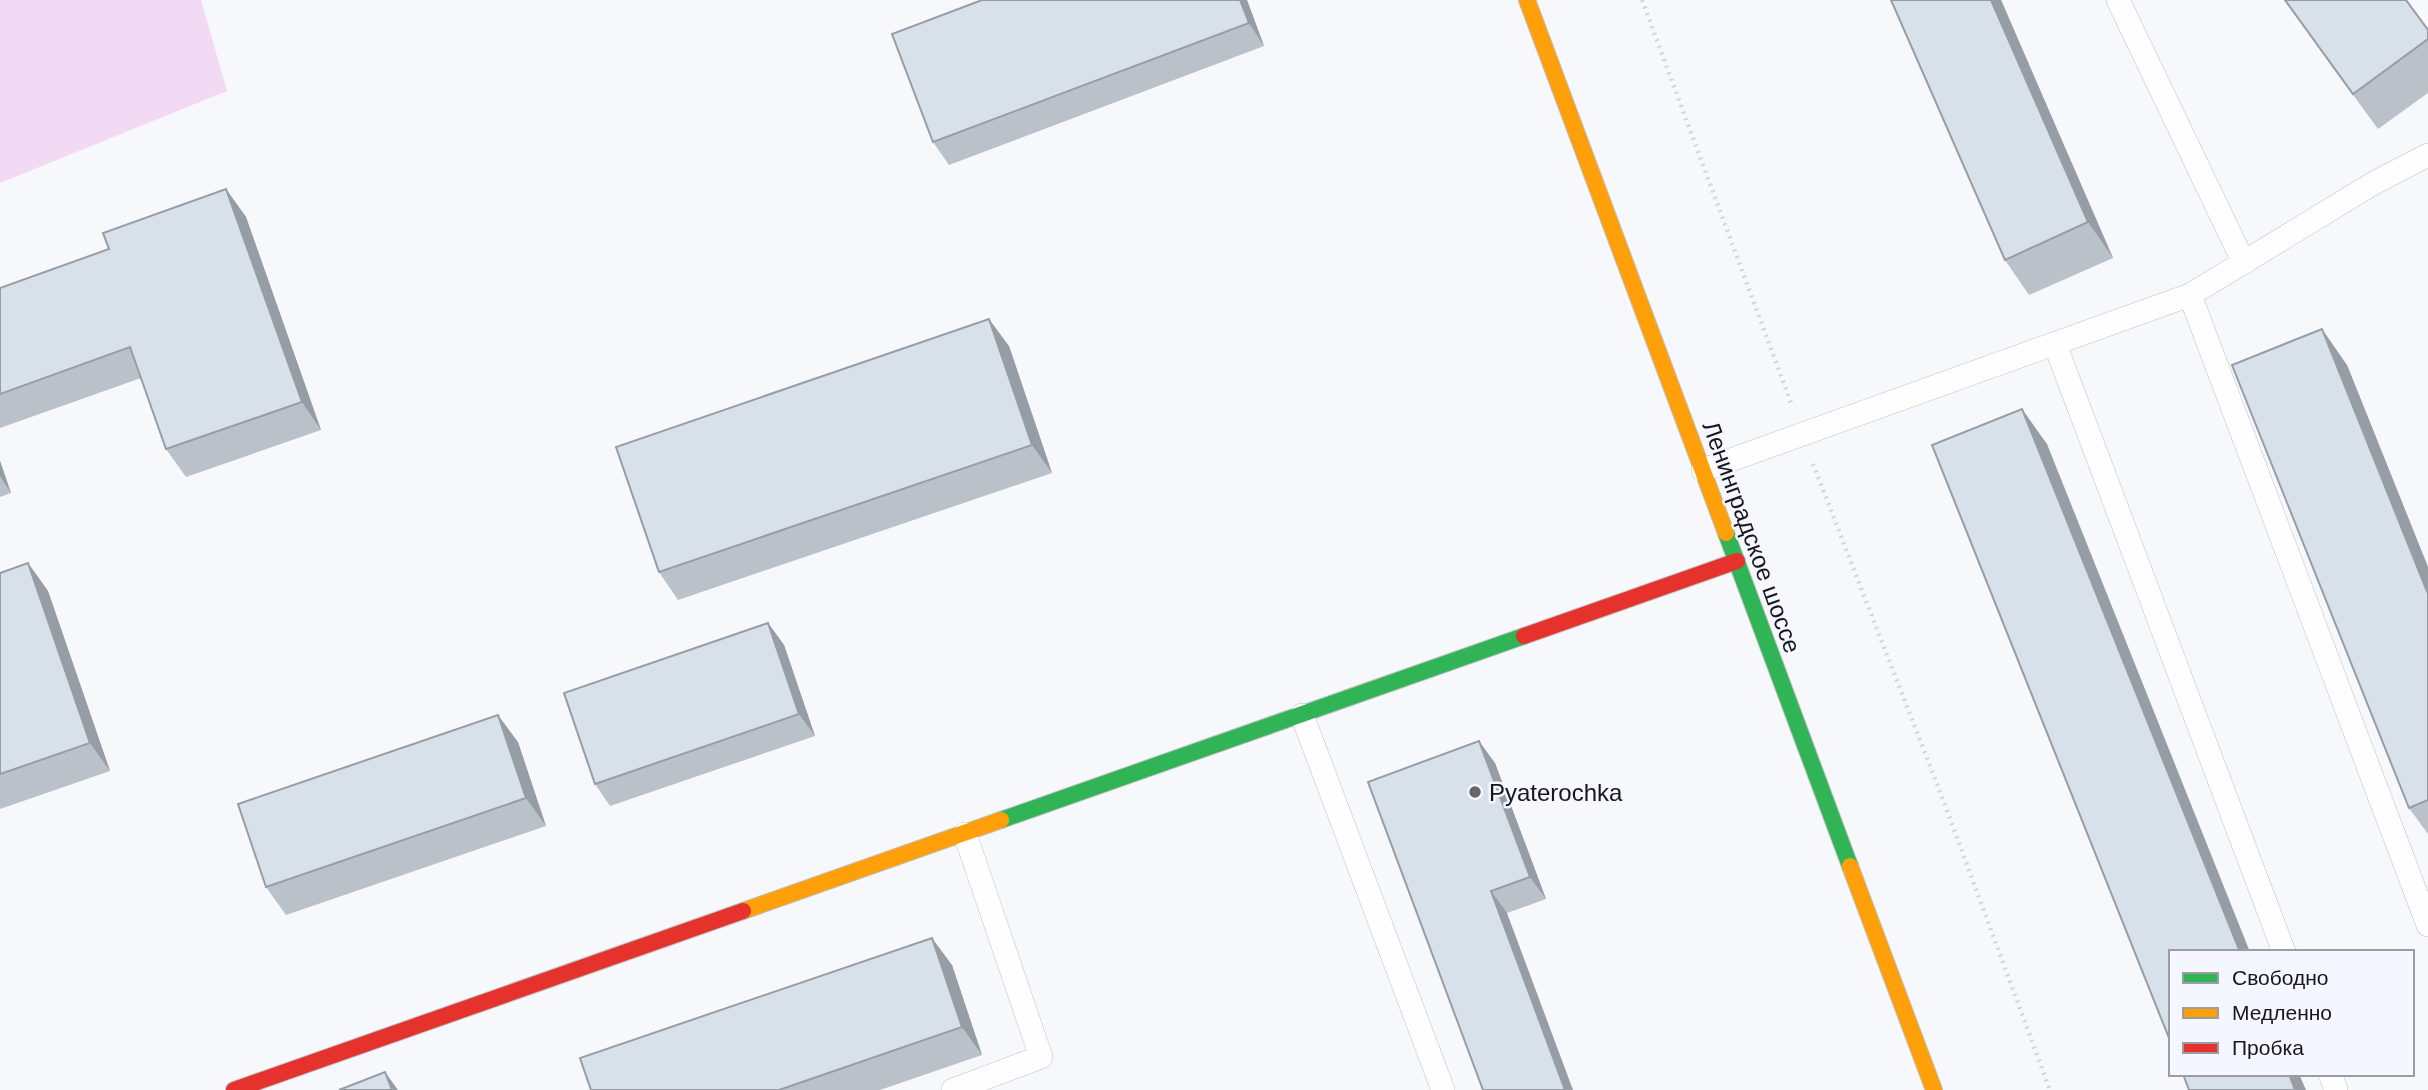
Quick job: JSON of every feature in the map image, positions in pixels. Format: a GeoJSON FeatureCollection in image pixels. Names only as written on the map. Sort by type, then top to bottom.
{"type":"FeatureCollection","features":[{"type":"Feature","properties":{"kind":"street","name":"Ленинградское шоссе"},"geometry":{"type":"LineString","coordinates":[[1527,0],[1934,1090]]}},
{"type":"Feature","properties":{"kind":"street"},"geometry":{"type":"LineString","coordinates":[[234,1090],[1737,561]]}},
{"type":"Feature","properties":{"kind":"lane"},"geometry":{"type":"LineString","coordinates":[[2118,0],[2244,263]]}},
{"type":"Feature","properties":{"kind":"lane"},"geometry":{"type":"LineString","coordinates":[[1703,470],[2190,295],[2375,183],[2428,155]]}},
{"type":"Feature","properties":{"kind":"lane"},"geometry":{"type":"LineString","coordinates":[[2190,295],[2428,925]]}},
{"type":"Feature","properties":{"kind":"lane"},"geometry":{"type":"LineString","coordinates":[[2055,344],[2283,950]]}},
{"type":"Feature","properties":{"kind":"lane"},"geometry":{"type":"LineString","coordinates":[[1302,715],[1443,1090]]}},
{"type":"Feature","properties":{"kind":"lane"},"geometry":{"type":"LineString","coordinates":[[953,1090],[1041,1057],[965,834]]}},
{"type":"Feature","properties":{"kind":"path"},"geometry":{"type":"LineString","coordinates":[[1642,0],[1802,435],[1942,797],[2050,1090]]}},
{"type":"Feature","properties":{"kind":"shaded area"},"geometry":{"type":"Polygon","coordinates":[[[0,0],[201,0],[227,91],[0,183],[0,0]]]}},
{"type":"Feature","properties":{"kind":"building"},"geometry":{"type":"Polygon","coordinates":[[[982,0],[1240,0],[1249,23],[933,142],[892,34],[982,0]]]}},
{"type":"Feature","properties":{"kind":"building"},"geometry":{"type":"Polygon","coordinates":[[[1891,0],[1991,0],[2088,222],[2005,260],[1891,0]]]}},
{"type":"Feature","properties":{"kind":"building"},"geometry":{"type":"Polygon","coordinates":[[[2285,0],[2406,0],[2428,30],[2428,39],[2353,94],[2285,0]]]}},
{"type":"Feature","properties":{"kind":"building"},"geometry":{"type":"Polygon","coordinates":[[[226,189],[302,402],[166,449],[130,347],[0,394],[0,288],[109,249],[103,233],[226,189]]]}},
{"type":"Feature","properties":{"kind":"building"},"geometry":{"type":"Polygon","coordinates":[[[989,319],[1032,445],[659,572],[616,447],[989,319]]]}},
{"type":"Feature","properties":{"kind":"building"},"geometry":{"type":"Polygon","coordinates":[[[2322,329],[2428,594],[2428,800],[2409,808],[2232,365],[2322,329]]]}},
{"type":"Feature","properties":{"kind":"building"},"geometry":{"type":"Polygon","coordinates":[[[2022,409],[2239,950],[2169,950],[2169,1038],[1932,445],[2022,409]]]}},
{"type":"Feature","properties":{"kind":"building"},"geometry":{"type":"Polygon","coordinates":[[[28,563],[90,743],[0,774],[0,573],[28,563]]]}},
{"type":"Feature","properties":{"kind":"building"},"geometry":{"type":"Polygon","coordinates":[[[768,623],[799,714],[595,784],[564,693],[768,623]]]}},
{"type":"Feature","properties":{"kind":"building"},"geometry":{"type":"Polygon","coordinates":[[[498,715],[526,798],[266,887],[238,804],[498,715]]]}},
{"type":"Feature","properties":{"kind":"building"},"geometry":{"type":"Polygon","coordinates":[[[1479,741],[1530,877],[1491,891],[1565,1090],[1483,1090],[1368,782],[1479,741]]]}},
{"type":"Feature","properties":{"kind":"building"},"geometry":{"type":"Polygon","coordinates":[[[932,938],[962,1027],[779,1090],[591,1090],[580,1058],[932,938]]]}},
{"type":"Feature","properties":{"kind":"building"},"geometry":{"type":"Polygon","coordinates":[[[385,1072],[392,1090],[339,1090],[385,1072]]]}},
{"type":"Feature","properties":{"kind":"building"},"geometry":{"type":"Polygon","coordinates":[[[2184,1076],[2290,1076],[2295,1090],[2189,1090],[2184,1076]]]}},
{"type":"Feature","properties":{"kind":"traffic: fast"},"geometry":{"type":"LineString","coordinates":[[1726,533],[1850,866]]}},
{"type":"Feature","properties":{"kind":"traffic: fast"},"geometry":{"type":"LineString","coordinates":[[1001,820],[1524,636]]}},
{"type":"Feature","properties":{"kind":"traffic: slow"},"geometry":{"type":"LineString","coordinates":[[1527,0],[1726,533]]}},
{"type":"Feature","properties":{"kind":"traffic: slow"},"geometry":{"type":"LineString","coordinates":[[743,911],[1001,820]]}},
{"type":"Feature","properties":{"kind":"traffic: slow"},"geometry":{"type":"LineString","coordinates":[[1850,866],[1934,1090]]}},
{"type":"Feature","properties":{"kind":"traffic: jam"},"geometry":{"type":"LineString","coordinates":[[1524,636],[1737,561]]}},
{"type":"Feature","properties":{"kind":"traffic: jam"},"geometry":{"type":"LineString","coordinates":[[234,1090],[743,911]]}},
{"type":"Feature","properties":{"kind":"place","name":"Pyaterochka"},"geometry":{"type":"Point","coordinates":[1475,792]}}]}
